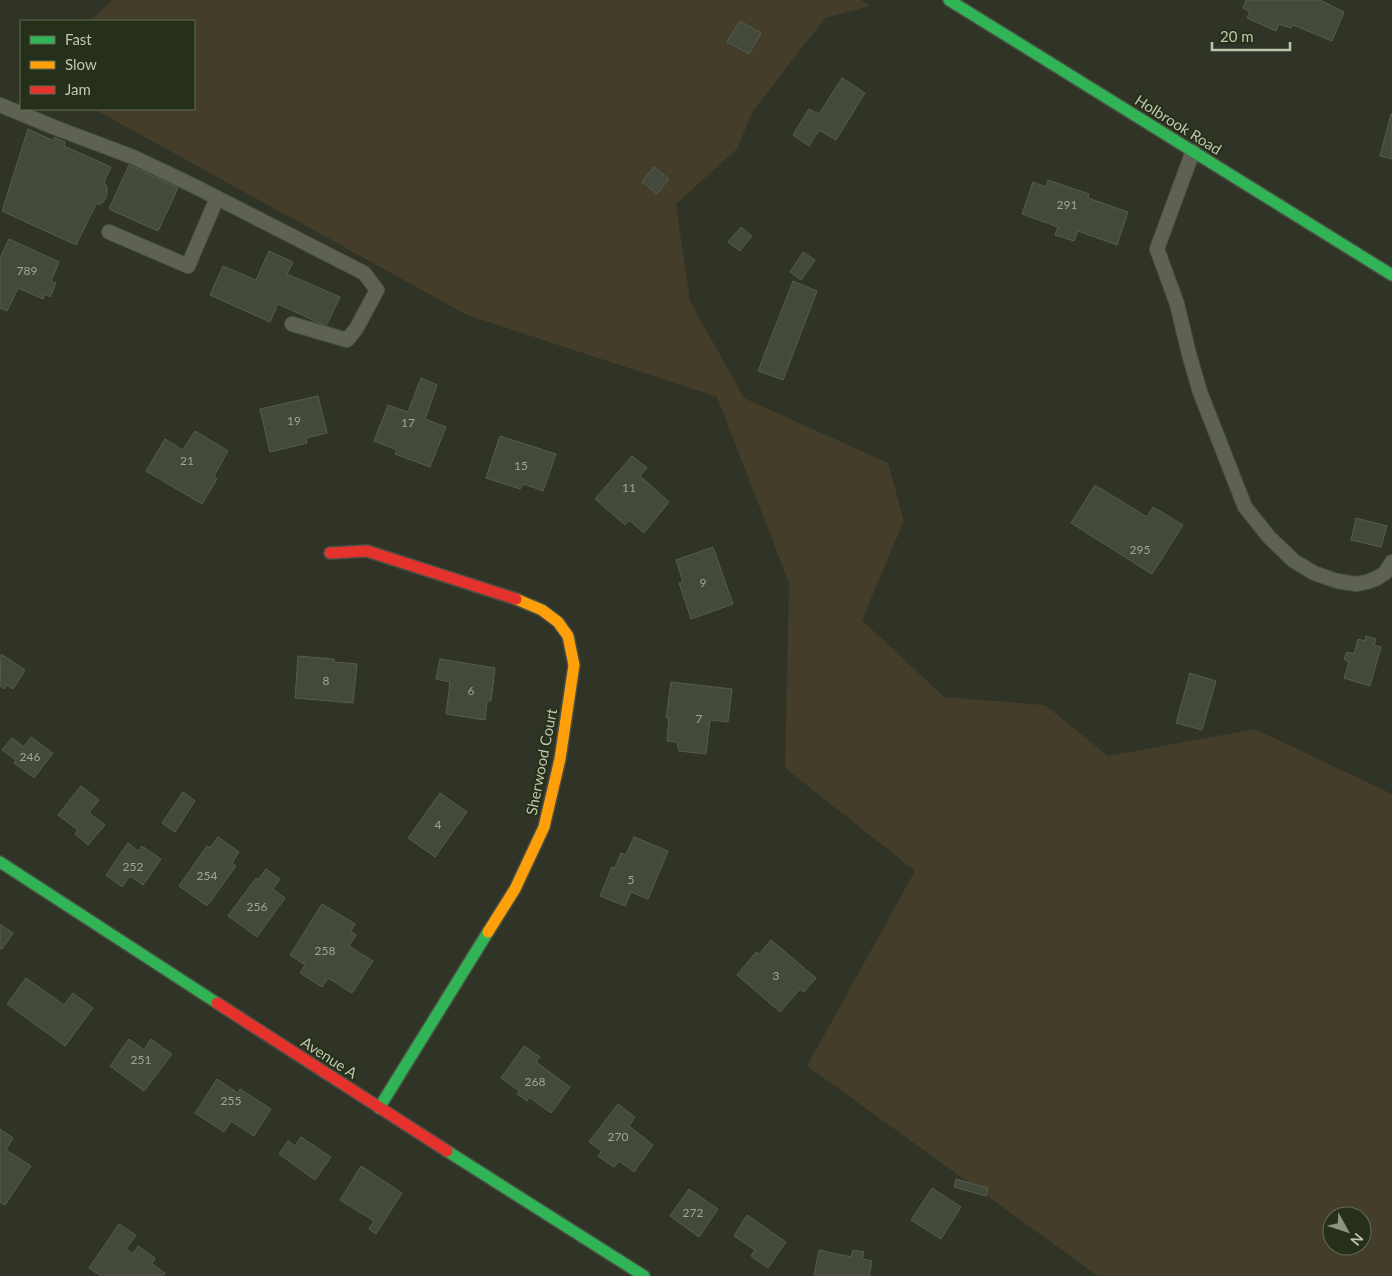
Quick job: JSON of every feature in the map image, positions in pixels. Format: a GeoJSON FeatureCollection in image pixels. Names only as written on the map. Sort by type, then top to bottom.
{"type":"FeatureCollection","features":[{"type":"Feature","properties":{"kind":"street","name":"Holbrook Road"},"geometry":{"type":"LineString","coordinates":[[949,0],[1392,275]]}},
{"type":"Feature","properties":{"kind":"street","name":"Sherwood Court"},"geometry":{"type":"LineString","coordinates":[[330,553],[367,551],[515,599],[542,610],[558,622],[568,636],[574,665],[560,759],[544,827],[515,889],[380,1108]]}},
{"type":"Feature","properties":{"kind":"street","name":"Avenue A"},"geometry":{"type":"LineString","coordinates":[[0,862],[644,1276]]}},
{"type":"Feature","properties":{"kind":"lane"},"geometry":{"type":"LineString","coordinates":[[0,105],[133,157],[217,198],[364,272],[377,290],[356,329],[347,340],[292,324]]}},
{"type":"Feature","properties":{"kind":"lane"},"geometry":{"type":"LineString","coordinates":[[1192,151],[1157,249],[1177,304],[1200,392],[1245,507],[1268,537],[1294,560],[1314,574],[1356,584],[1366,582],[1385,573],[1392,562]]}},
{"type":"Feature","properties":{"kind":"lane"},"geometry":{"type":"LineString","coordinates":[[109,232],[188,266],[217,198]]}},
{"type":"Feature","properties":{"kind":"shaded area"},"geometry":{"type":"Polygon","coordinates":[[[113,0],[861,0],[870,6],[825,18],[753,111],[737,149],[676,204],[690,301],[744,398],[888,463],[904,521],[862,620],[944,697],[1045,705],[1108,756],[1255,729],[1392,794],[1392,1276],[1098,1276],[807,1066],[915,871],[785,768],[789,583],[717,397],[467,315],[96,110],[195,110],[195,20],[90,20],[113,0]]]}},
{"type":"Feature","properties":{"kind":"building"},"geometry":{"type":"Polygon","coordinates":[[[1246,0],[1320,0],[1344,12],[1332,41],[1293,25],[1291,28],[1279,24],[1276,31],[1247,18],[1250,12],[1243,8],[1246,0]]]}},
{"type":"Feature","properties":{"kind":"building"},"geometry":{"type":"Polygon","coordinates":[[[740,21],[761,33],[749,54],[727,42],[740,21]]]}},
{"type":"Feature","properties":{"kind":"building"},"geometry":{"type":"Polygon","coordinates":[[[842,78],[865,93],[836,140],[819,130],[809,146],[793,135],[809,109],[819,114],[842,78]]]}},
{"type":"Feature","properties":{"kind":"building"},"geometry":{"type":"Polygon","coordinates":[[[1392,114],[1392,159],[1380,156],[1392,114]]]}},
{"type":"Feature","properties":{"kind":"building"},"geometry":{"type":"Polygon","coordinates":[[[28,129],[54,141],[54,137],[65,142],[64,146],[111,167],[104,182],[107,187],[107,195],[104,201],[96,204],[76,245],[2,211],[28,129]]]}},
{"type":"Feature","properties":{"kind":"building"},"geometry":{"type":"Polygon","coordinates":[[[129,165],[178,188],[158,231],[109,209],[129,165]]]}},
{"type":"Feature","properties":{"kind":"building"},"geometry":{"type":"Polygon","coordinates":[[[654,167],[669,179],[657,194],[642,182],[654,167]]]}},
{"type":"Feature","properties":{"kind":"building"},"geometry":{"type":"Polygon","coordinates":[[[1048,180],[1089,194],[1088,198],[1128,212],[1117,245],[1078,231],[1074,241],[1055,235],[1058,227],[1022,214],[1033,182],[1046,187],[1048,180]]]}},
{"type":"Feature","properties":{"kind":"building"},"geometry":{"type":"Polygon","coordinates":[[[741,227],[752,236],[740,251],[728,242],[741,227]]]}},
{"type":"Feature","properties":{"kind":"building"},"geometry":{"type":"Polygon","coordinates":[[[9,239],[59,262],[51,281],[56,283],[50,297],[45,294],[43,299],[18,288],[7,311],[0,308],[0,258],[9,239]]]}},
{"type":"Feature","properties":{"kind":"building"},"geometry":{"type":"Polygon","coordinates":[[[269,251],[293,262],[287,274],[340,297],[326,326],[278,304],[270,322],[210,295],[223,266],[256,280],[269,251]]]}},
{"type":"Feature","properties":{"kind":"building"},"geometry":{"type":"Polygon","coordinates":[[[803,252],[815,260],[801,280],[790,272],[803,252]]]}},
{"type":"Feature","properties":{"kind":"building"},"geometry":{"type":"Polygon","coordinates":[[[793,281],[817,291],[783,380],[758,371],[793,281]]]}},
{"type":"Feature","properties":{"kind":"building"},"geometry":{"type":"Polygon","coordinates":[[[421,378],[437,385],[425,419],[446,427],[430,467],[395,454],[397,450],[374,441],[388,405],[408,412],[421,378]]]}},
{"type":"Feature","properties":{"kind":"building"},"geometry":{"type":"Polygon","coordinates":[[[318,396],[327,433],[306,438],[307,443],[270,452],[260,409],[318,396]]]}},
{"type":"Feature","properties":{"kind":"building"},"geometry":{"type":"Polygon","coordinates":[[[195,431],[228,451],[214,476],[217,479],[202,504],[146,471],[165,439],[183,450],[195,431]]]}},
{"type":"Feature","properties":{"kind":"building"},"geometry":{"type":"Polygon","coordinates":[[[500,436],[556,454],[543,491],[524,484],[520,489],[486,478],[500,436]]]}},
{"type":"Feature","properties":{"kind":"building"},"geometry":{"type":"Polygon","coordinates":[[[632,456],[647,468],[640,476],[669,502],[644,533],[629,520],[625,525],[595,499],[632,456]]]}},
{"type":"Feature","properties":{"kind":"building"},"geometry":{"type":"Polygon","coordinates":[[[1095,485],[1147,517],[1153,507],[1183,525],[1152,574],[1071,523],[1095,485]]]}},
{"type":"Feature","properties":{"kind":"building"},"geometry":{"type":"Polygon","coordinates":[[[1356,518],[1387,526],[1381,547],[1351,540],[1356,518]]]}},
{"type":"Feature","properties":{"kind":"building"},"geometry":{"type":"Polygon","coordinates":[[[713,547],[733,604],[691,619],[679,583],[683,582],[676,560],[713,547]]]}},
{"type":"Feature","properties":{"kind":"building"},"geometry":{"type":"Polygon","coordinates":[[[1366,636],[1376,639],[1374,645],[1381,647],[1370,686],[1344,678],[1349,662],[1344,659],[1347,652],[1354,654],[1358,639],[1365,641],[1366,636]]]}},
{"type":"Feature","properties":{"kind":"building"},"geometry":{"type":"Polygon","coordinates":[[[1,654],[25,670],[13,689],[7,685],[4,689],[0,686],[1,654]]]}},
{"type":"Feature","properties":{"kind":"building"},"geometry":{"type":"Polygon","coordinates":[[[298,656],[334,659],[334,662],[357,664],[353,703],[295,698],[298,656]]]}},
{"type":"Feature","properties":{"kind":"building"},"geometry":{"type":"Polygon","coordinates":[[[440,659],[495,668],[491,701],[487,701],[485,720],[446,714],[450,682],[436,679],[440,659]]]}},
{"type":"Feature","properties":{"kind":"building"},"geometry":{"type":"Polygon","coordinates":[[[1190,673],[1216,681],[1202,730],[1176,723],[1190,673]]]}},
{"type":"Feature","properties":{"kind":"building"},"geometry":{"type":"Polygon","coordinates":[[[671,682],[732,689],[728,722],[710,720],[706,754],[679,751],[677,742],[667,741],[669,718],[666,718],[671,682]]]}},
{"type":"Feature","properties":{"kind":"building"},"geometry":{"type":"Polygon","coordinates":[[[31,737],[53,753],[34,778],[14,763],[16,760],[2,750],[12,738],[24,747],[31,737]]]}},
{"type":"Feature","properties":{"kind":"building"},"geometry":{"type":"Polygon","coordinates":[[[81,786],[99,800],[89,813],[105,825],[88,845],[75,834],[78,830],[58,815],[81,786]]]}},
{"type":"Feature","properties":{"kind":"building"},"geometry":{"type":"Polygon","coordinates":[[[183,792],[195,801],[175,832],[162,823],[183,792]]]}},
{"type":"Feature","properties":{"kind":"building"},"geometry":{"type":"Polygon","coordinates":[[[440,793],[467,812],[435,857],[408,838],[440,793]]]}},
{"type":"Feature","properties":{"kind":"building"},"geometry":{"type":"Polygon","coordinates":[[[218,837],[239,852],[232,863],[236,866],[207,906],[179,886],[207,846],[210,848],[218,837]]]}},
{"type":"Feature","properties":{"kind":"building"},"geometry":{"type":"Polygon","coordinates":[[[634,837],[668,851],[648,899],[631,892],[625,906],[600,896],[612,867],[615,868],[621,853],[626,855],[634,837]]]}},
{"type":"Feature","properties":{"kind":"building"},"geometry":{"type":"Polygon","coordinates":[[[128,843],[138,851],[142,846],[161,859],[143,885],[130,876],[122,887],[106,875],[128,843]]]}},
{"type":"Feature","properties":{"kind":"building"},"geometry":{"type":"Polygon","coordinates":[[[266,869],[280,879],[273,889],[285,898],[257,937],[228,916],[256,878],[258,880],[266,869]]]}},
{"type":"Feature","properties":{"kind":"building"},"geometry":{"type":"Polygon","coordinates":[[[322,904],[355,924],[351,931],[356,935],[349,946],[373,961],[352,993],[328,978],[322,987],[300,973],[305,965],[290,955],[322,904]]]}},
{"type":"Feature","properties":{"kind":"building"},"geometry":{"type":"Polygon","coordinates":[[[0,924],[13,933],[2,949],[0,948],[0,924]]]}},
{"type":"Feature","properties":{"kind":"building"},"geometry":{"type":"Polygon","coordinates":[[[771,940],[816,978],[804,992],[800,989],[780,1012],[737,975],[756,952],[759,954],[771,940]]]}},
{"type":"Feature","properties":{"kind":"building"},"geometry":{"type":"Polygon","coordinates":[[[26,978],[64,1005],[73,993],[93,1008],[65,1046],[7,1004],[26,978]]]}},
{"type":"Feature","properties":{"kind":"building"},"geometry":{"type":"Polygon","coordinates":[[[129,1039],[144,1050],[151,1039],[172,1054],[144,1091],[110,1066],[129,1039]]]}},
{"type":"Feature","properties":{"kind":"building"},"geometry":{"type":"Polygon","coordinates":[[[524,1046],[540,1057],[536,1062],[570,1087],[551,1113],[529,1097],[527,1101],[517,1094],[519,1091],[501,1078],[524,1046]]]}},
{"type":"Feature","properties":{"kind":"building"},"geometry":{"type":"Polygon","coordinates":[[[217,1079],[238,1093],[240,1089],[271,1109],[254,1136],[231,1121],[224,1132],[195,1113],[217,1079]]]}},
{"type":"Feature","properties":{"kind":"building"},"geometry":{"type":"Polygon","coordinates":[[[618,1104],[635,1117],[629,1126],[653,1145],[634,1172],[619,1161],[614,1167],[598,1156],[602,1151],[589,1142],[618,1104]]]}},
{"type":"Feature","properties":{"kind":"building"},"geometry":{"type":"Polygon","coordinates":[[[0,1129],[13,1138],[6,1150],[31,1166],[5,1205],[0,1202],[0,1129]]]}},
{"type":"Feature","properties":{"kind":"building"},"geometry":{"type":"Polygon","coordinates":[[[301,1137],[331,1157],[315,1180],[279,1154],[288,1141],[295,1146],[301,1137]]]}},
{"type":"Feature","properties":{"kind":"building"},"geometry":{"type":"Polygon","coordinates":[[[361,1166],[402,1193],[376,1234],[369,1229],[374,1221],[340,1200],[361,1166]]]}},
{"type":"Feature","properties":{"kind":"building"},"geometry":{"type":"Polygon","coordinates":[[[956,1179],[988,1188],[986,1196],[954,1187],[956,1179]]]}},
{"type":"Feature","properties":{"kind":"building"},"geometry":{"type":"Polygon","coordinates":[[[932,1188],[961,1207],[941,1239],[911,1220],[932,1188]]]}},
{"type":"Feature","properties":{"kind":"building"},"geometry":{"type":"Polygon","coordinates":[[[689,1189],[718,1209],[699,1237],[670,1216],[689,1189]]]}},
{"type":"Feature","properties":{"kind":"building"},"geometry":{"type":"Polygon","coordinates":[[[747,1215],[786,1242],[768,1268],[751,1256],[755,1250],[734,1236],[747,1215]]]}},
{"type":"Feature","properties":{"kind":"building"},"geometry":{"type":"Polygon","coordinates":[[[119,1224],[136,1235],[126,1249],[133,1254],[138,1246],[155,1258],[152,1264],[165,1273],[163,1276],[101,1276],[89,1268],[119,1224]]]}},
{"type":"Feature","properties":{"kind":"building"},"geometry":{"type":"Polygon","coordinates":[[[819,1250],[851,1257],[853,1250],[864,1252],[862,1259],[872,1261],[869,1276],[814,1276],[819,1250]]]}},
{"type":"Feature","properties":{"kind":"traffic: fast"},"geometry":{"type":"LineString","coordinates":[[949,0],[1392,275]]}},
{"type":"Feature","properties":{"kind":"traffic: fast"},"geometry":{"type":"LineString","coordinates":[[0,862],[217,1003]]}},
{"type":"Feature","properties":{"kind":"traffic: fast"},"geometry":{"type":"LineString","coordinates":[[379,1108],[488,932]]}},
{"type":"Feature","properties":{"kind":"traffic: fast"},"geometry":{"type":"LineString","coordinates":[[447,1151],[644,1276]]}},
{"type":"Feature","properties":{"kind":"traffic: slow"},"geometry":{"type":"LineString","coordinates":[[488,932],[515,889],[544,827],[560,759],[574,665],[568,636],[558,622],[542,610],[516,599]]}},
{"type":"Feature","properties":{"kind":"traffic: jam"},"geometry":{"type":"LineString","coordinates":[[330,553],[367,551],[516,599]]}},
{"type":"Feature","properties":{"kind":"traffic: jam"},"geometry":{"type":"LineString","coordinates":[[217,1003],[447,1151]]}}]}
